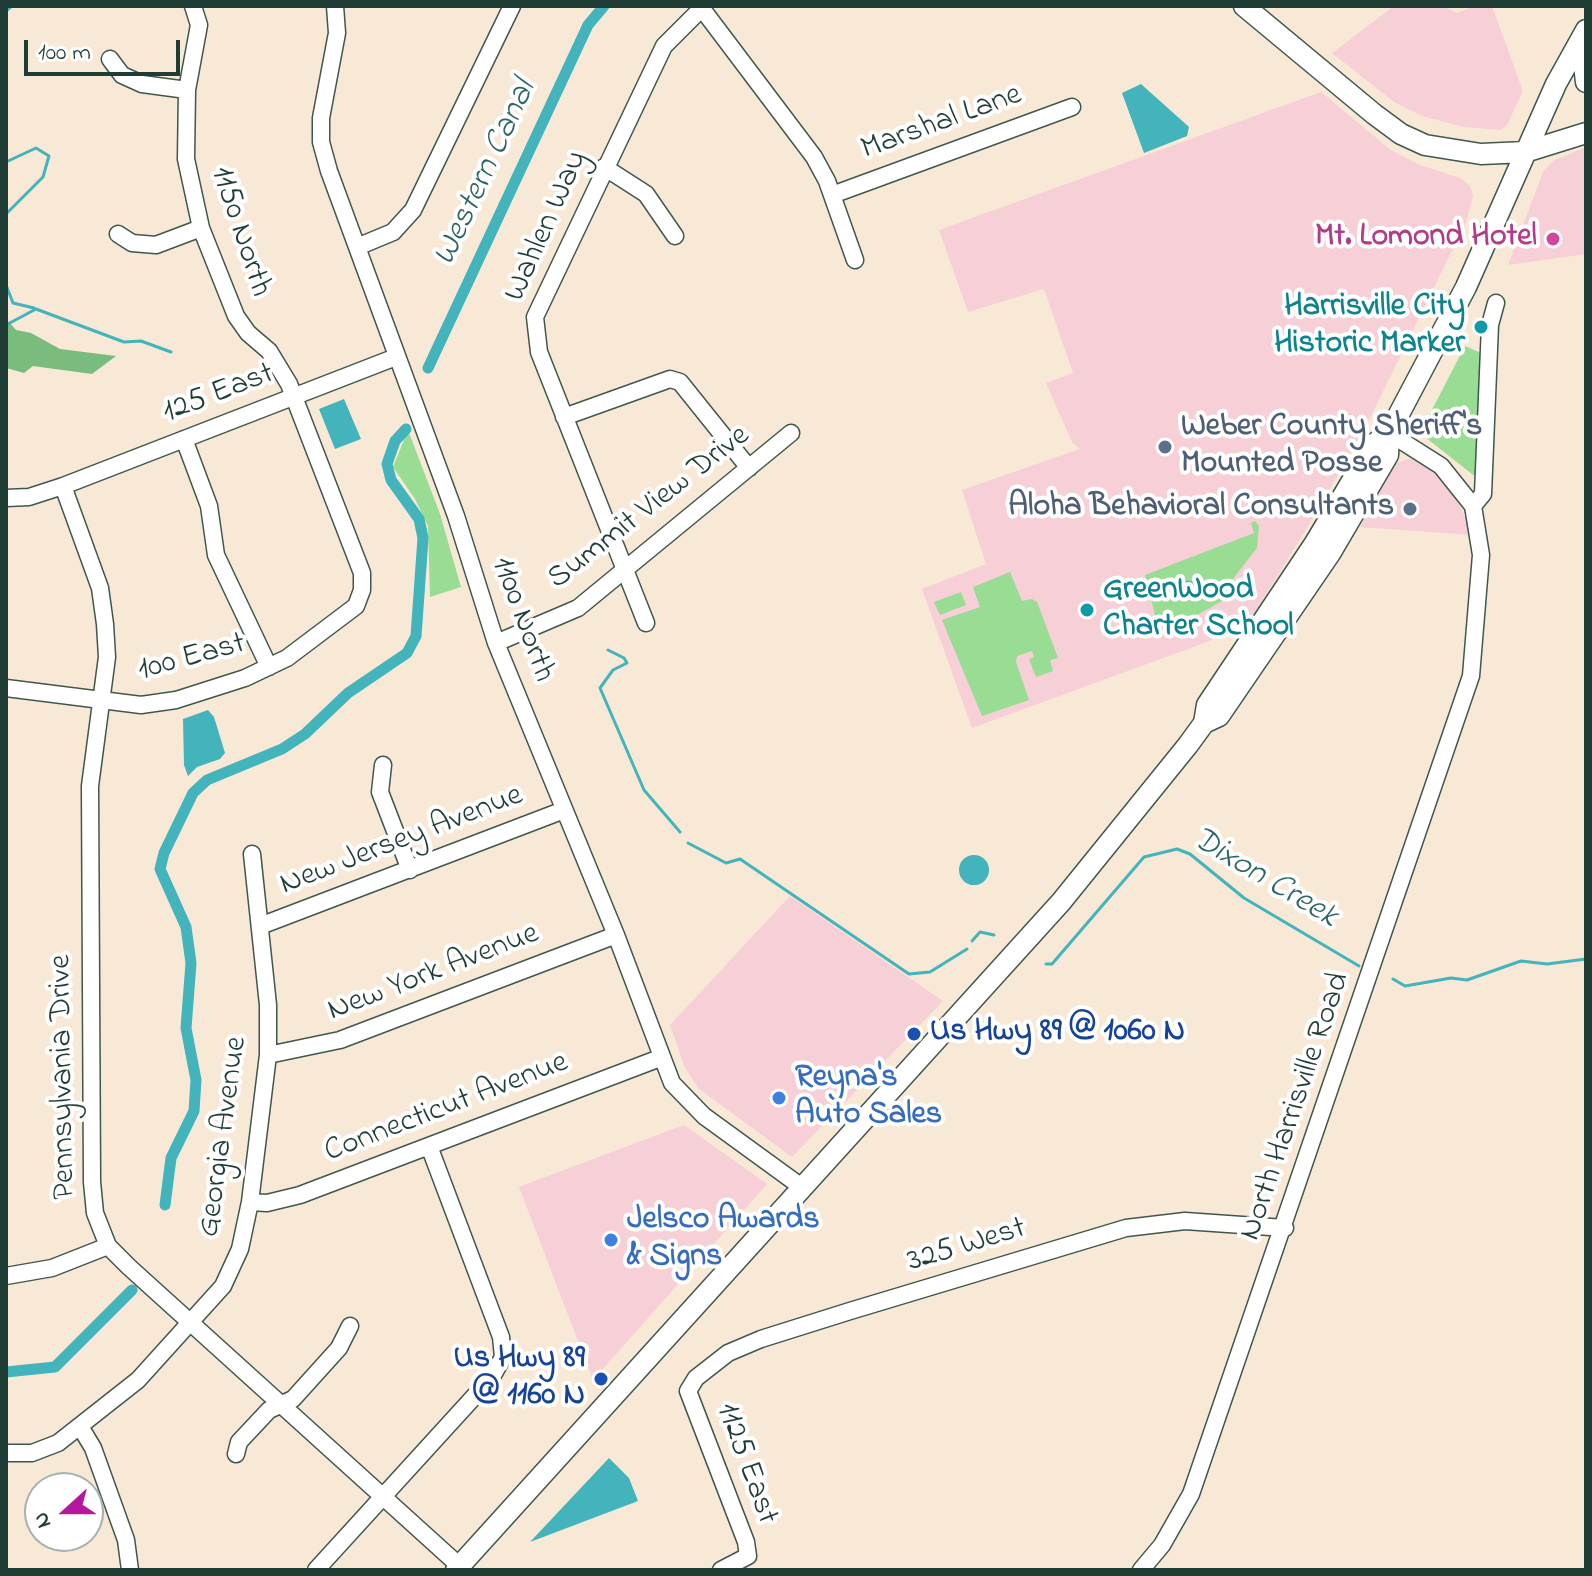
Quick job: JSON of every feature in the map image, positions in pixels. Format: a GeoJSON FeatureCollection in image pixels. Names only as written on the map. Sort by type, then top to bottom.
{"type":"FeatureCollection","features":[{"type":"Feature","properties":{"kind":"main road"},"geometry":{"type":"LineString","coordinates":[[1244,6],[1401,134],[1446,150],[1525,152],[1586,133]]}},
{"type":"Feature","properties":{"kind":"main road"},"geometry":{"type":"LineString","coordinates":[[460,1569],[1089,870],[1204,723],[1219,716],[1331,552],[1388,455],[1389,433],[1466,287],[1525,152],[1584,33]]}},
{"type":"Feature","properties":{"kind":"main road"},"geometry":{"type":"LineString","coordinates":[[1584,33],[1586,82]]}},
{"type":"Feature","properties":{"kind":"street","name":"1150 North"},"geometry":{"type":"LineString","coordinates":[[193,6],[199,25],[187,90],[186,159],[201,228],[236,316],[281,367],[295,397],[362,573],[362,590]]}},
{"type":"Feature","properties":{"kind":"street","name":"1100 North"},"geometry":{"type":"LineString","coordinates":[[335,6],[337,33],[325,90],[321,142],[396,357],[456,516],[496,643],[616,935],[660,1058],[672,1083],[685,1100],[803,1188]]}},
{"type":"Feature","properties":{"kind":"street"},"geometry":{"type":"LineString","coordinates":[[357,247],[393,232],[413,210],[512,6]]}},
{"type":"Feature","properties":{"kind":"street"},"geometry":{"type":"LineString","coordinates":[[702,7],[814,157],[832,195],[855,260]]}},
{"type":"Feature","properties":{"kind":"street","name":"Wahlen Way"},"geometry":{"type":"LineString","coordinates":[[646,623],[539,352],[535,317],[664,46],[702,7]]}},
{"type":"Feature","properties":{"kind":"street"},"geometry":{"type":"LineString","coordinates":[[110,59],[122,75],[142,84],[187,90]]}},
{"type":"Feature","properties":{"kind":"street","name":"Marshal Lane"},"geometry":{"type":"LineString","coordinates":[[832,195],[1072,107]]}},
{"type":"Feature","properties":{"kind":"street"},"geometry":{"type":"LineString","coordinates":[[604,167],[646,194],[675,236]]}},
{"type":"Feature","properties":{"kind":"street"},"geometry":{"type":"LineString","coordinates":[[118,234],[132,243],[156,245],[201,228]]}},
{"type":"Feature","properties":{"kind":"street","name":"North Harrisville Road"},"geometry":{"type":"LineString","coordinates":[[1473,506],[1483,494],[1490,325],[1496,303]]}},
{"type":"Feature","properties":{"kind":"street","name":"125 East"},"geometry":{"type":"LineString","coordinates":[[6,498],[29,497],[63,486],[396,357]]}},
{"type":"Feature","properties":{"kind":"street"},"geometry":{"type":"LineString","coordinates":[[564,417],[670,379],[680,382],[749,468]]}},
{"type":"Feature","properties":{"kind":"street","name":"Summit View Drive"},"geometry":{"type":"LineString","coordinates":[[496,643],[565,615],[625,570],[791,433]]}},
{"type":"Feature","properties":{"kind":"street","name":"North Harrisville Road"},"geometry":{"type":"LineString","coordinates":[[1141,1570],[1162,1545],[1191,1494],[1285,1228],[1471,676],[1481,555],[1473,506],[1441,466],[1389,433]]}},
{"type":"Feature","properties":{"kind":"street"},"geometry":{"type":"LineString","coordinates":[[184,439],[209,506],[216,555],[269,667]]}},
{"type":"Feature","properties":{"kind":"street","name":"Pennsylvania Drive"},"geometry":{"type":"LineString","coordinates":[[63,486],[100,588],[107,657],[90,786],[92,1182],[95,1213],[108,1246],[460,1569]]}},
{"type":"Feature","properties":{"kind":"street","name":"100 East"},"geometry":{"type":"LineString","coordinates":[[6,688],[102,703],[141,705],[176,700],[245,678],[287,658],[356,606],[362,590]]}},
{"type":"Feature","properties":{"kind":"street"},"geometry":{"type":"LineString","coordinates":[[383,765],[380,792],[410,870]]}},
{"type":"Feature","properties":{"kind":"street","name":"New Jersey Avenue"},"geometry":{"type":"LineString","coordinates":[[260,926],[564,810]]}},
{"type":"Feature","properties":{"kind":"street","name":"Georgia Avenue"},"geometry":{"type":"LineString","coordinates":[[6,1453],[32,1453],[58,1443],[81,1428],[138,1380],[223,1286],[240,1249],[250,1202],[268,1055],[252,854]]}},
{"type":"Feature","properties":{"kind":"street","name":"New York Avenue"},"geometry":{"type":"LineString","coordinates":[[268,1055],[340,1040],[616,935]]}},
{"type":"Feature","properties":{"kind":"street","name":"Connecticut Avenue"},"geometry":{"type":"LineString","coordinates":[[250,1202],[286,1200],[660,1058]]}},
{"type":"Feature","properties":{"kind":"street"},"geometry":{"type":"LineString","coordinates":[[316,1570],[492,1377],[503,1357],[501,1337],[429,1146]]}},
{"type":"Feature","properties":{"kind":"street","name":"325 West"},"geometry":{"type":"LineString","coordinates":[[688,1391],[710,1365],[761,1339],[1126,1228],[1185,1221],[1285,1228]]}},
{"type":"Feature","properties":{"kind":"street"},"geometry":{"type":"LineString","coordinates":[[6,1276],[52,1268],[108,1246]]}},
{"type":"Feature","properties":{"kind":"street"},"geometry":{"type":"LineString","coordinates":[[236,1454],[239,1442],[269,1410],[293,1399],[339,1348],[350,1326]]}},
{"type":"Feature","properties":{"kind":"street","name":"1125 East"},"geometry":{"type":"LineString","coordinates":[[688,1391],[748,1556],[721,1570]]}},
{"type":"Feature","properties":{"kind":"street"},"geometry":{"type":"LineString","coordinates":[[81,1428],[93,1448],[126,1540],[130,1570]]}},
{"type":"Feature","properties":{"kind":"shaded area"},"geometry":{"type":"Polygon","coordinates":[[[1394,6],[1443,6],[1457,13],[1474,6],[1492,6],[1523,91],[1507,125],[1500,130],[1464,127],[1422,116],[1394,102],[1332,53],[1394,6]]]}},
{"type":"Feature","properties":{"kind":"shaded area"},"geometry":{"type":"Polygon","coordinates":[[[1321,92],[1391,150],[1420,165],[1460,178],[1470,186],[1473,196],[1466,222],[1371,416],[1318,510],[1245,628],[972,728],[922,589],[986,564],[962,490],[1080,449],[1072,442],[1046,383],[1073,373],[1044,289],[968,312],[939,230],[1321,92]]]}},
{"type":"Feature","properties":{"kind":"shaded area"},"geometry":{"type":"Polygon","coordinates":[[[1586,147],[1586,254],[1508,265],[1543,172],[1553,161],[1586,147]]]}},
{"type":"Feature","properties":{"kind":"shaded area"},"geometry":{"type":"Polygon","coordinates":[[[1410,458],[1432,471],[1454,493],[1473,535],[1360,527],[1395,464],[1410,458]]]}},
{"type":"Feature","properties":{"kind":"shaded area"},"geometry":{"type":"Polygon","coordinates":[[[790,896],[943,1001],[792,1157],[699,1089],[685,1068],[670,1025],[790,896]]]}},
{"type":"Feature","properties":{"kind":"shaded area"},"geometry":{"type":"Polygon","coordinates":[[[684,1125],[767,1184],[593,1380],[519,1187],[684,1125]]]}},
{"type":"Feature","properties":{"kind":"green space"},"geometry":{"type":"Polygon","coordinates":[[[6,319],[16,330],[31,333],[60,349],[116,356],[92,374],[33,366],[24,373],[6,368],[6,319]]]}},
{"type":"Feature","properties":{"kind":"green space"},"geometry":{"type":"Polygon","coordinates":[[[1465,346],[1481,353],[1477,478],[1420,433],[1465,346]]]}},
{"type":"Feature","properties":{"kind":"green space"},"geometry":{"type":"Polygon","coordinates":[[[408,430],[440,514],[461,587],[430,597],[428,526],[415,499],[393,467],[408,430]]]}},
{"type":"Feature","properties":{"kind":"green space"},"geometry":{"type":"Polygon","coordinates":[[[1255,521],[1259,526],[1257,548],[1232,580],[1222,601],[1174,628],[1158,627],[1145,575],[1254,533],[1251,523],[1255,521]]]}},
{"type":"Feature","properties":{"kind":"green space"},"geometry":{"type":"Polygon","coordinates":[[[1010,572],[1022,601],[1032,599],[1037,602],[1058,658],[1050,660],[1053,671],[1036,677],[1029,659],[1034,657],[1032,651],[1017,656],[1016,662],[1029,700],[982,716],[942,620],[980,607],[973,587],[1010,572]]]}},
{"type":"Feature","properties":{"kind":"green space"},"geometry":{"type":"Polygon","coordinates":[[[961,592],[966,605],[940,615],[934,602],[961,592]]]}},
{"type":"Feature","properties":{"kind":"water"},"geometry":{"type":"Polygon","coordinates":[[[1141,84],[1189,127],[1187,136],[1144,153],[1122,93],[1141,84]]]}},
{"type":"Feature","properties":{"kind":"water"},"geometry":{"type":"Polygon","coordinates":[[[344,399],[361,439],[335,449],[319,409],[344,399]]]}},
{"type":"Feature","properties":{"kind":"water"},"geometry":{"type":"Polygon","coordinates":[[[208,710],[214,717],[225,753],[220,759],[197,767],[188,776],[184,765],[183,719],[208,710]]]}},
{"type":"Feature","properties":{"kind":"water"},"geometry":{"type":"Polygon","coordinates":[[[974,855],[985,859],[989,870],[985,881],[974,885],[963,881],[959,870],[963,859],[974,855]]]}},
{"type":"Feature","properties":{"kind":"water"},"geometry":{"type":"Polygon","coordinates":[[[609,1458],[629,1478],[638,1501],[530,1542],[609,1458]]]}},
{"type":"Feature","properties":{"kind":"waterway"},"geometry":{"type":"LineString","coordinates":[[6,11],[12,6]]}},
{"type":"Feature","properties":{"kind":"waterway","name":"Western Canal"},"geometry":{"type":"LineString","coordinates":[[428,368],[588,25],[604,6]]}},
{"type":"Feature","properties":{"kind":"waterway"},"geometry":{"type":"LineString","coordinates":[[6,162],[36,148],[49,156],[43,177],[6,214]]}},
{"type":"Feature","properties":{"kind":"waterway"},"geometry":{"type":"LineString","coordinates":[[6,285],[13,303],[34,308]]}},
{"type":"Feature","properties":{"kind":"waterway","name":"Dixon Creek"},"geometry":{"type":"LineString","coordinates":[[6,325],[36,309],[124,342],[141,341],[171,352]]}},
{"type":"Feature","properties":{"kind":"waterway","name":"Western Canal"},"geometry":{"type":"LineString","coordinates":[[165,1205],[171,1158],[194,1111],[196,1080],[186,1028],[191,963],[186,927],[160,869],[164,853],[193,793],[207,780],[282,749],[305,734],[348,693],[407,653],[416,636],[423,538],[419,519],[391,480],[387,464],[395,441],[406,429]]}},
{"type":"Feature","properties":{"kind":"waterway"},"geometry":{"type":"LineString","coordinates":[[1150,595],[1184,582],[1213,583]]}},
{"type":"Feature","properties":{"kind":"waterway"},"geometry":{"type":"LineString","coordinates":[[1126,596],[1133,594]]}},
{"type":"Feature","properties":{"kind":"waterway","name":"Dixon Creek"},"geometry":{"type":"LineString","coordinates":[[608,650],[624,658],[627,663],[613,670],[600,688],[644,790],[680,832]]}},
{"type":"Feature","properties":{"kind":"waterway","name":"Dixon Creek"},"geometry":{"type":"LineString","coordinates":[[688,843],[726,863],[740,859],[909,974],[930,972],[967,949]]}},
{"type":"Feature","properties":{"kind":"waterway","name":"Dixon Creek"},"geometry":{"type":"LineString","coordinates":[[1046,964],[1052,964],[1144,857],[1177,849],[1190,854],[1244,898],[1359,966]]}},
{"type":"Feature","properties":{"kind":"waterway","name":"Dixon Creek"},"geometry":{"type":"LineString","coordinates":[[972,941],[980,932],[994,935]]}},
{"type":"Feature","properties":{"kind":"waterway","name":"Dixon Creek"},"geometry":{"type":"LineString","coordinates":[[1393,979],[1405,986],[1451,978],[1467,980],[1521,961],[1547,964],[1586,959]]}},
{"type":"Feature","properties":{"kind":"waterway","name":"Western Canal"},"geometry":{"type":"LineString","coordinates":[[6,1372],[55,1367],[132,1290]]}},
{"type":"Feature","properties":{"kind":"place","name":"Mt. Lomond Hotel"},"geometry":{"type":"Point","coordinates":[1553,239]}},
{"type":"Feature","properties":{"kind":"place","name":"Harrisville City Historic Marker"},"geometry":{"type":"Point","coordinates":[1481,327]}},
{"type":"Feature","properties":{"kind":"place","name":"Weber County Sheriff's Mounted Posse"},"geometry":{"type":"Point","coordinates":[1165,447]}},
{"type":"Feature","properties":{"kind":"place","name":"Aloha Behavioral Consultants"},"geometry":{"type":"Point","coordinates":[1410,509]}},
{"type":"Feature","properties":{"kind":"place","name":"GreenWood Charter School"},"geometry":{"type":"Point","coordinates":[1087,610]}},
{"type":"Feature","properties":{"kind":"place","name":"Us Hwy 89 @ 1060 N"},"geometry":{"type":"Point","coordinates":[914,1034]}},
{"type":"Feature","properties":{"kind":"place","name":"Reyna's Auto Sales"},"geometry":{"type":"Point","coordinates":[779,1098]}},
{"type":"Feature","properties":{"kind":"place","name":"Jelsco Awards & Signs"},"geometry":{"type":"Point","coordinates":[611,1240]}},
{"type":"Feature","properties":{"kind":"place","name":"Us Hwy 89 @ 1160 N"},"geometry":{"type":"Point","coordinates":[601,1379]}}]}
